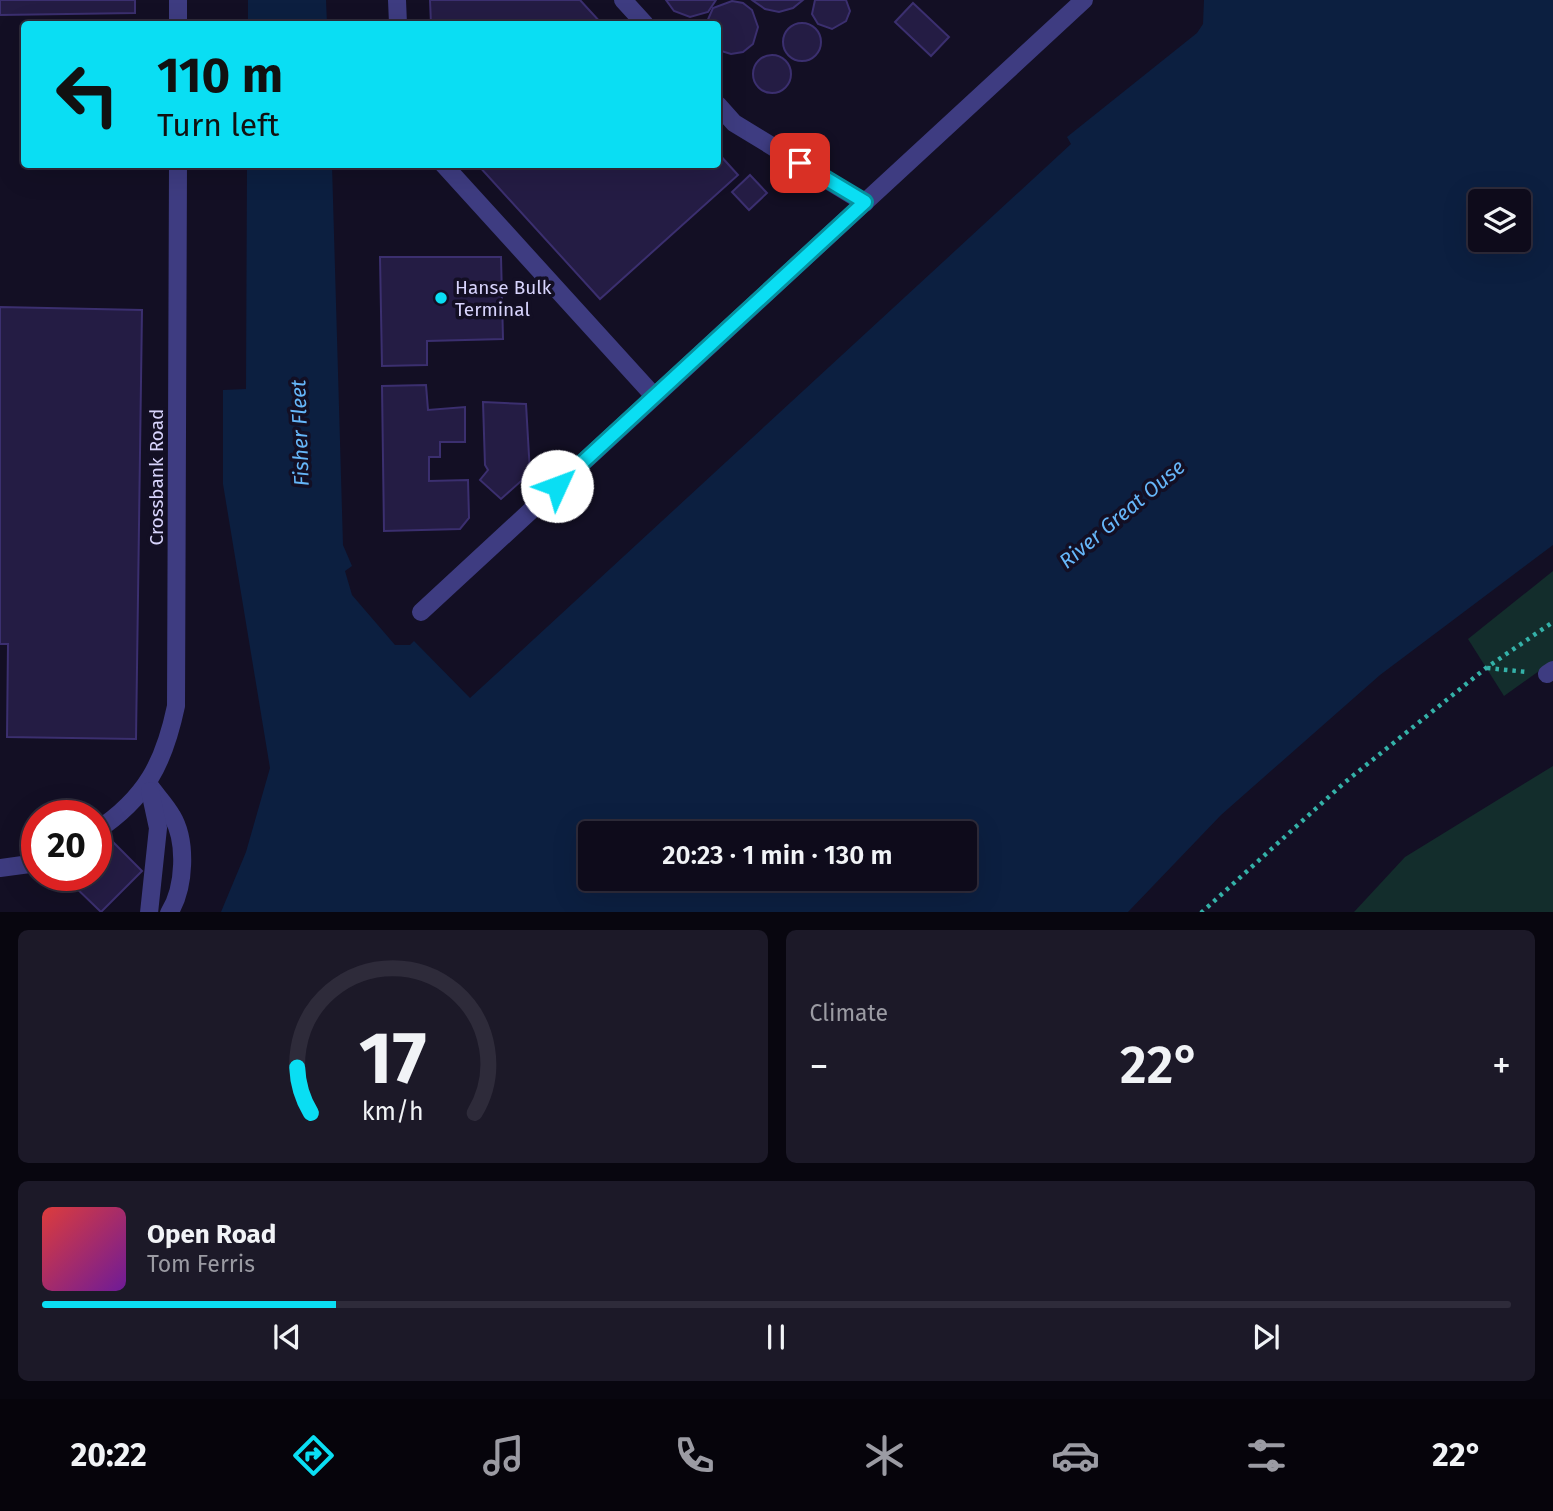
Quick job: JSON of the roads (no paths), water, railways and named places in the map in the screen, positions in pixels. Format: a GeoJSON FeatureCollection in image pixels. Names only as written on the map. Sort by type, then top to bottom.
{"type":"FeatureCollection","features":[{"type":"Feature","properties":{"kind":"street"},"geometry":{"type":"LineString","coordinates":[[178,0],[178,21]]}},
{"type":"Feature","properties":{"kind":"street"},"geometry":{"type":"LineString","coordinates":[[397,0],[398,21]]}},
{"type":"Feature","properties":{"kind":"street"},"geometry":{"type":"LineString","coordinates":[[623,0],[642,21]]}},
{"type":"Feature","properties":{"kind":"street"},"geometry":{"type":"LineString","coordinates":[[421,612],[1084,0]]}},
{"type":"Feature","properties":{"kind":"street"},"geometry":{"type":"LineString","coordinates":[[721,108],[734,123],[865,202]]}},
{"type":"Feature","properties":{"kind":"street","name":"Crossbank Road"},"geometry":{"type":"LineString","coordinates":[[112,819],[131,805],[149,785],[170,734],[176,706],[178,168]]}},
{"type":"Feature","properties":{"kind":"street"},"geometry":{"type":"LineString","coordinates":[[447,168],[654,396]]}},
{"type":"Feature","properties":{"kind":"street"},"geometry":{"type":"LineString","coordinates":[[149,785],[158,828],[149,912]]}},
{"type":"Feature","properties":{"kind":"street"},"geometry":{"type":"LineString","coordinates":[[149,785],[174,818],[180,848],[181,878],[169,912]]}},
{"type":"Feature","properties":{"kind":"street"},"geometry":{"type":"LineString","coordinates":[[0,867],[21,865]]}},
{"type":"Feature","properties":{"kind":"water"},"geometry":{"type":"Polygon","coordinates":[[[248,0],[326,0],[327,21],[248,21],[248,0]]]}},
{"type":"Feature","properties":{"kind":"water"},"geometry":{"type":"Polygon","coordinates":[[[1204,0],[1553,0],[1553,545],[1380,675],[1221,815],[1128,912],[221,912],[246,852],[270,768],[223,484],[223,390],[246,389],[247,168],[332,168],[343,545],[352,566],[345,571],[352,595],[395,645],[410,645],[414,641],[470,698],[1071,144],[1067,137],[1197,33],[1203,24],[1204,0]]]}},
{"type":"Feature","properties":{"kind":"place","name":"Hanse Bulk Terminal"},"geometry":{"type":"Point","coordinates":[441,298]}},
{"type":"Feature","properties":{"kind":"water label","name":"Fisher Fleet"},"geometry":{"type":"Point","coordinates":[300,433]}},
{"type":"Feature","properties":{"kind":"water label","name":"River Great Ouse"},"geometry":{"type":"Point","coordinates":[1122,514]}}]}
